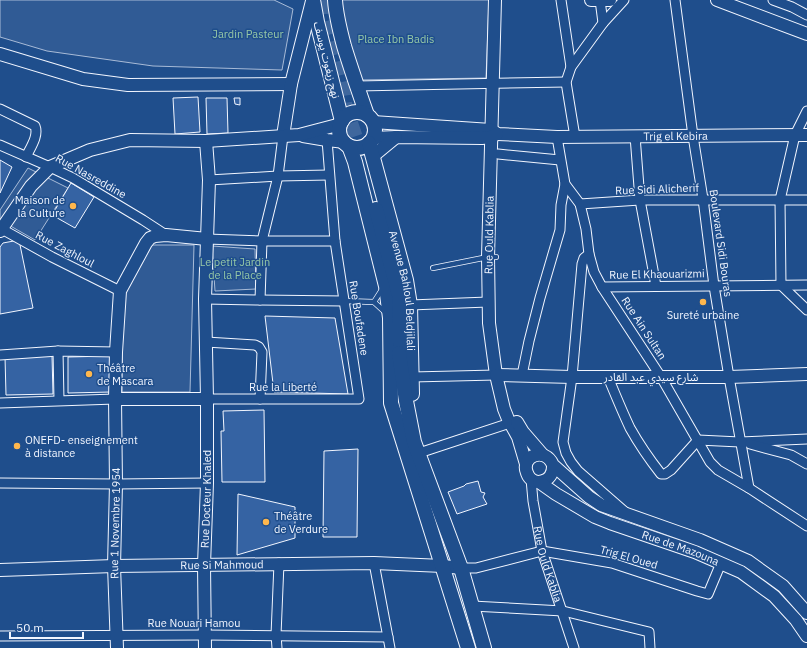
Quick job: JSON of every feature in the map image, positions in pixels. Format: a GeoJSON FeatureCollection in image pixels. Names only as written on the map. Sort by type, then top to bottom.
{"type":"FeatureCollection","features":[{"type":"Feature","properties":{"kind":"main road","name":"نهج زيغوت يوسف"},"geometry":{"type":"LineString","coordinates":[[313,0],[341,122]]}},
{"type":"Feature","properties":{"kind":"main road","name":"نهج زيغوت يوسف"},"geometry":{"type":"LineString","coordinates":[[335,0],[339,26],[356,86],[370,119]]}},
{"type":"Feature","properties":{"kind":"main road"},"geometry":{"type":"LineString","coordinates":[[356,112],[362,113],[370,119],[375,130],[369,149],[365,146],[354,147],[347,144],[340,134],[341,122],[346,116],[356,112]]}},
{"type":"Feature","properties":{"kind":"main road","name":"Avenue Bahloul Beldjilali"},"geometry":{"type":"LineString","coordinates":[[347,144],[356,162],[386,283],[390,318],[391,403],[412,444],[461,568],[484,648]]}},
{"type":"Feature","properties":{"kind":"main road","name":"Avenue Bahloul Beldjilali"},"geometry":{"type":"LineString","coordinates":[[369,149],[406,280],[410,305],[412,444]]}},
{"type":"Feature","properties":{"kind":"main road","name":"Avenue Bahloul Beldjilali"},"geometry":{"type":"LineString","coordinates":[[369,149],[399,295],[399,353],[412,444],[443,566],[468,648]]}},
{"type":"Feature","properties":{"kind":"street"},"geometry":{"type":"LineString","coordinates":[[260,300],[262,241],[278,176],[291,84],[313,0]]}},
{"type":"Feature","properties":{"kind":"street","name":"Rue Ould Kablia"},"geometry":{"type":"LineString","coordinates":[[495,0],[497,84]]}},
{"type":"Feature","properties":{"kind":"street","name":"Rue Ould Kablia"},"geometry":{"type":"LineString","coordinates":[[500,375],[492,257],[493,133],[503,0]]}},
{"type":"Feature","properties":{"kind":"street"},"geometry":{"type":"LineString","coordinates":[[561,0],[571,67]]}},
{"type":"Feature","properties":{"kind":"street"},"geometry":{"type":"LineString","coordinates":[[591,0],[610,0]]}},
{"type":"Feature","properties":{"kind":"street"},"geometry":{"type":"LineString","coordinates":[[600,0],[603,23]]}},
{"type":"Feature","properties":{"kind":"street"},"geometry":{"type":"LineString","coordinates":[[575,137],[566,82],[571,67],[603,23],[624,0]]}},
{"type":"Feature","properties":{"kind":"street","name":"Boulevard Sidi Bouras"},"geometry":{"type":"LineString","coordinates":[[675,0],[714,286],[749,488]]}},
{"type":"Feature","properties":{"kind":"street"},"geometry":{"type":"LineString","coordinates":[[717,0],[807,34]]}},
{"type":"Feature","properties":{"kind":"street"},"geometry":{"type":"LineString","coordinates":[[772,0],[807,16]]}},
{"type":"Feature","properties":{"kind":"street"},"geometry":{"type":"LineString","coordinates":[[0,54],[83,79],[128,85],[291,84]]}},
{"type":"Feature","properties":{"kind":"street"},"geometry":{"type":"LineString","coordinates":[[356,86],[566,82]]}},
{"type":"Feature","properties":{"kind":"street"},"geometry":{"type":"LineString","coordinates":[[0,109],[35,126],[37,131],[36,136],[26,157]]}},
{"type":"Feature","properties":{"kind":"street"},"geometry":{"type":"LineString","coordinates":[[807,111],[801,135],[780,200],[782,285],[807,310]]}},
{"type":"Feature","properties":{"kind":"street"},"geometry":{"type":"LineString","coordinates":[[370,119],[493,133]]}},
{"type":"Feature","properties":{"kind":"street"},"geometry":{"type":"LineString","coordinates":[[1,229],[31,186],[50,167],[90,150],[130,140],[206,141],[299,135],[341,122]]}},
{"type":"Feature","properties":{"kind":"street"},"geometry":{"type":"LineString","coordinates":[[369,149],[396,137],[474,138],[493,133]]}},
{"type":"Feature","properties":{"kind":"street","name":"Rue Ould Kablia"},"geometry":{"type":"LineString","coordinates":[[493,133],[498,154],[488,302],[489,323],[500,375],[512,411],[513,422],[526,464]]}},
{"type":"Feature","properties":{"kind":"street","name":"Trig el Kebira"},"geometry":{"type":"LineString","coordinates":[[493,133],[557,137],[801,135]]}},
{"type":"Feature","properties":{"kind":"street"},"geometry":{"type":"LineString","coordinates":[[299,135],[347,144]]}},
{"type":"Feature","properties":{"kind":"street"},"geometry":{"type":"LineString","coordinates":[[635,136],[640,200],[656,286]]}},
{"type":"Feature","properties":{"kind":"street"},"geometry":{"type":"LineString","coordinates":[[369,149],[396,137]]}},
{"type":"Feature","properties":{"kind":"street","name":"Rue Ain Sultan"},"geometry":{"type":"LineString","coordinates":[[557,137],[565,184],[580,204],[586,229],[589,254],[594,272],[602,287],[662,377],[710,462],[718,470],[749,488],[807,526]]}},
{"type":"Feature","properties":{"kind":"street","name":"Rue Boufadene"},"geometry":{"type":"LineString","coordinates":[[327,140],[335,241],[359,399]]}},
{"type":"Feature","properties":{"kind":"street","name":"Rue Docteur Khaled"},"geometry":{"type":"LineString","coordinates":[[205,648],[204,565],[208,399],[206,299],[209,180],[206,141]]}},
{"type":"Feature","properties":{"kind":"street","name":"Rue Nasreddine"},"geometry":{"type":"LineString","coordinates":[[0,145],[72,178],[143,220],[166,236]]}},
{"type":"Feature","properties":{"kind":"street"},"geometry":{"type":"LineString","coordinates":[[498,154],[560,160]]}},
{"type":"Feature","properties":{"kind":"street"},"geometry":{"type":"LineString","coordinates":[[209,180],[278,176],[329,176]]}},
{"type":"Feature","properties":{"kind":"street"},"geometry":{"type":"LineString","coordinates":[[522,375],[538,305],[560,230],[561,205],[565,184]]}},
{"type":"Feature","properties":{"kind":"street","name":"Rue Sidi Alicherif"},"geometry":{"type":"LineString","coordinates":[[580,204],[640,200],[807,200]]}},
{"type":"Feature","properties":{"kind":"street","name":"Rue Zaghloul"},"geometry":{"type":"LineString","coordinates":[[1,229],[52,257],[120,291]]}},
{"type":"Feature","properties":{"kind":"street"},"geometry":{"type":"LineString","coordinates":[[120,291],[146,243],[150,238],[156,236],[262,241],[335,241]]}},
{"type":"Feature","properties":{"kind":"street"},"geometry":{"type":"LineString","coordinates":[[589,254],[584,258],[582,264],[572,377],[563,442],[566,453],[578,471],[628,514]]}},
{"type":"Feature","properties":{"kind":"street","name":"Rue El Khaouarizmi"},"geometry":{"type":"LineString","coordinates":[[602,287],[807,285]]}},
{"type":"Feature","properties":{"kind":"street","name":"Rue 1 Novembre 1954"},"geometry":{"type":"LineString","coordinates":[[116,648],[114,566],[116,484],[115,399],[120,291]]}},
{"type":"Feature","properties":{"kind":"street"},"geometry":{"type":"LineString","coordinates":[[206,299],[344,301]]}},
{"type":"Feature","properties":{"kind":"street"},"geometry":{"type":"LineString","coordinates":[[410,305],[488,302]]}},
{"type":"Feature","properties":{"kind":"street"},"geometry":{"type":"LineString","coordinates":[[206,342],[255,345],[259,347],[262,352],[260,399]]}},
{"type":"Feature","properties":{"kind":"street"},"geometry":{"type":"LineString","coordinates":[[58,351],[59,400]]}},
{"type":"Feature","properties":{"kind":"street"},"geometry":{"type":"LineString","coordinates":[[0,355],[58,351],[116,352]]}},
{"type":"Feature","properties":{"kind":"street","name":"شارع سيدي عبد القادر"},"geometry":{"type":"LineString","coordinates":[[500,375],[572,377],[729,377],[807,374]]}},
{"type":"Feature","properties":{"kind":"street"},"geometry":{"type":"LineString","coordinates":[[412,377],[500,375]]}},
{"type":"Feature","properties":{"kind":"street"},"geometry":{"type":"LineString","coordinates":[[608,377],[631,428],[661,474],[665,474],[671,470],[698,440],[740,442],[807,439]]}},
{"type":"Feature","properties":{"kind":"street"},"geometry":{"type":"LineString","coordinates":[[0,403],[59,400],[208,399]]}},
{"type":"Feature","properties":{"kind":"street","name":"Rue la Liberté"},"geometry":{"type":"LineString","coordinates":[[208,399],[359,399]]}},
{"type":"Feature","properties":{"kind":"street"},"geometry":{"type":"LineString","coordinates":[[412,444],[513,422]]}},
{"type":"Feature","properties":{"kind":"street","name":"Rue Ould Kablia"},"geometry":{"type":"LineString","coordinates":[[513,422],[542,454]]}},
{"type":"Feature","properties":{"kind":"street"},"geometry":{"type":"LineString","coordinates":[[740,442],[791,455],[807,464]]}},
{"type":"Feature","properties":{"kind":"street"},"geometry":{"type":"LineString","coordinates":[[542,454],[549,458],[553,464],[553,469],[547,480],[535,480],[526,472],[526,464],[532,456],[542,454]]}},
{"type":"Feature","properties":{"kind":"street","name":"Rue de Mazouna"},"geometry":{"type":"LineString","coordinates":[[553,464],[589,497],[601,505],[700,540],[748,561],[783,586],[807,612]]}},
{"type":"Feature","properties":{"kind":"street","name":"Rue Ould Kablia"},"geometry":{"type":"LineString","coordinates":[[535,480],[533,501],[542,551],[574,648]]}},
{"type":"Feature","properties":{"kind":"street","name":"Rue de Mazouna"},"geometry":{"type":"LineString","coordinates":[[535,480],[595,517],[695,552],[741,572],[774,596],[796,620],[807,636]]}},
{"type":"Feature","properties":{"kind":"street"},"geometry":{"type":"LineString","coordinates":[[0,483],[207,483]]}},
{"type":"Feature","properties":{"kind":"street"},"geometry":{"type":"LineString","coordinates":[[791,515],[807,520]]}},
{"type":"Feature","properties":{"kind":"street"},"geometry":{"type":"LineString","coordinates":[[461,568],[476,568],[542,551]]}},
{"type":"Feature","properties":{"kind":"street","name":"Trig El Oued"},"geometry":{"type":"LineString","coordinates":[[542,551],[612,563],[708,594],[721,563]]}},
{"type":"Feature","properties":{"kind":"street"},"geometry":{"type":"LineString","coordinates":[[277,648],[276,635],[279,563]]}},
{"type":"Feature","properties":{"kind":"street","name":"Rue Si Mahmoud"},"geometry":{"type":"LineString","coordinates":[[0,570],[279,563],[374,563],[461,568]]}},
{"type":"Feature","properties":{"kind":"street"},"geometry":{"type":"LineString","coordinates":[[374,563],[390,648]]}},
{"type":"Feature","properties":{"kind":"street"},"geometry":{"type":"LineString","coordinates":[[472,606],[561,611],[648,632],[650,648]]}},
{"type":"Feature","properties":{"kind":"street","name":"Rue Nouari Hamou"},"geometry":{"type":"LineString","coordinates":[[0,636],[276,635],[388,637]]}},
{"type":"Feature","properties":{"kind":"lane"},"geometry":{"type":"LineString","coordinates":[[433,268],[492,257]]}},
{"type":"Feature","properties":{"kind":"lane"},"geometry":{"type":"LineString","coordinates":[[374,302],[386,283]]}},
{"type":"Feature","properties":{"kind":"lane"},"geometry":{"type":"LineString","coordinates":[[344,301],[374,302],[390,318]]}},
{"type":"Feature","properties":{"kind":"shaded area","name":"Jardin Pasteur"},"geometry":{"type":"Polygon","coordinates":[[[0,0],[274,0],[293,9],[282,70],[153,66],[47,51],[0,37],[0,0]]]}},
{"type":"Feature","properties":{"kind":"shaded area","name":"Place Ibn Badis"},"geometry":{"type":"Polygon","coordinates":[[[339,0],[489,0],[486,78],[357,80],[339,0]]]}},
{"type":"Feature","properties":{"kind":"shaded area"},"geometry":{"type":"Polygon","coordinates":[[[28,168],[68,188],[35,240],[0,220],[0,210],[28,168]]]}},
{"type":"Feature","properties":{"kind":"shaded area"},"geometry":{"type":"Polygon","coordinates":[[[152,245],[194,245],[190,392],[122,392],[122,298],[152,245]]]}},
{"type":"Feature","properties":{"kind":"shaded area","name":"Le petit Jardin de la Place"},"geometry":{"type":"Polygon","coordinates":[[[212,246],[255,249],[256,289],[215,291],[212,246]]]}},
{"type":"Feature","properties":{"kind":"building"},"geometry":{"type":"Polygon","coordinates":[[[198,97],[200,132],[175,134],[173,98],[198,97]]]}},
{"type":"Feature","properties":{"kind":"building"},"geometry":{"type":"Polygon","coordinates":[[[206,98],[227,98],[228,133],[207,134],[206,98]]]}},
{"type":"Feature","properties":{"kind":"building"},"geometry":{"type":"Polygon","coordinates":[[[234,98],[240,98],[240,105],[235,104],[234,98]]]}},
{"type":"Feature","properties":{"kind":"building"},"geometry":{"type":"Polygon","coordinates":[[[0,160],[12,167],[0,193],[0,160]]]}},
{"type":"Feature","properties":{"kind":"building","name":"Maison de la Culture"},"geometry":{"type":"Polygon","coordinates":[[[71,183],[94,197],[75,228],[52,215],[71,183]]]}},
{"type":"Feature","properties":{"kind":"building"},"geometry":{"type":"Polygon","coordinates":[[[19,240],[33,308],[0,314],[0,247],[3,243],[19,240]]]}},
{"type":"Feature","properties":{"kind":"building"},"geometry":{"type":"Polygon","coordinates":[[[265,316],[335,318],[348,394],[274,392],[265,316]]]}},
{"type":"Feature","properties":{"kind":"building"},"geometry":{"type":"Polygon","coordinates":[[[52,356],[53,394],[6,395],[5,357],[52,356]]]}},
{"type":"Feature","properties":{"kind":"building","name":"Théâtre de Mascara"},"geometry":{"type":"Polygon","coordinates":[[[110,356],[111,392],[68,393],[68,357],[110,356]]]}},
{"type":"Feature","properties":{"kind":"building"},"geometry":{"type":"Polygon","coordinates":[[[264,410],[265,482],[222,482],[221,431],[224,431],[223,411],[264,410]]]}},
{"type":"Feature","properties":{"kind":"building"},"geometry":{"type":"Polygon","coordinates":[[[358,449],[357,537],[323,537],[324,451],[358,449]]]}},
{"type":"Feature","properties":{"kind":"building"},"geometry":{"type":"Polygon","coordinates":[[[478,481],[481,492],[485,493],[483,497],[487,504],[457,514],[448,492],[466,484],[478,481]]]}},
{"type":"Feature","properties":{"kind":"building","name":"Théâtre de Verdure"},"geometry":{"type":"Polygon","coordinates":[[[238,494],[295,507],[295,538],[237,555],[238,494]]]}},
{"type":"Feature","properties":{"kind":"tunnel"},"geometry":{"type":"LineString","coordinates":[[325,0],[326,17],[342,84],[346,108],[363,158]]}},
{"type":"Feature","properties":{"kind":"place","name":"Maison de la Culture"},"geometry":{"type":"Point","coordinates":[73,206]}},
{"type":"Feature","properties":{"kind":"place","name":"Sureté urbaine"},"geometry":{"type":"Point","coordinates":[703,302]}},
{"type":"Feature","properties":{"kind":"place","name":"Théâtre de Mascara"},"geometry":{"type":"Point","coordinates":[89,374]}},
{"type":"Feature","properties":{"kind":"place","name":"ONEFD- enseignement à distance"},"geometry":{"type":"Point","coordinates":[17,446]}},
{"type":"Feature","properties":{"kind":"place","name":"Théâtre de Verdure"},"geometry":{"type":"Point","coordinates":[266,522]}}]}
